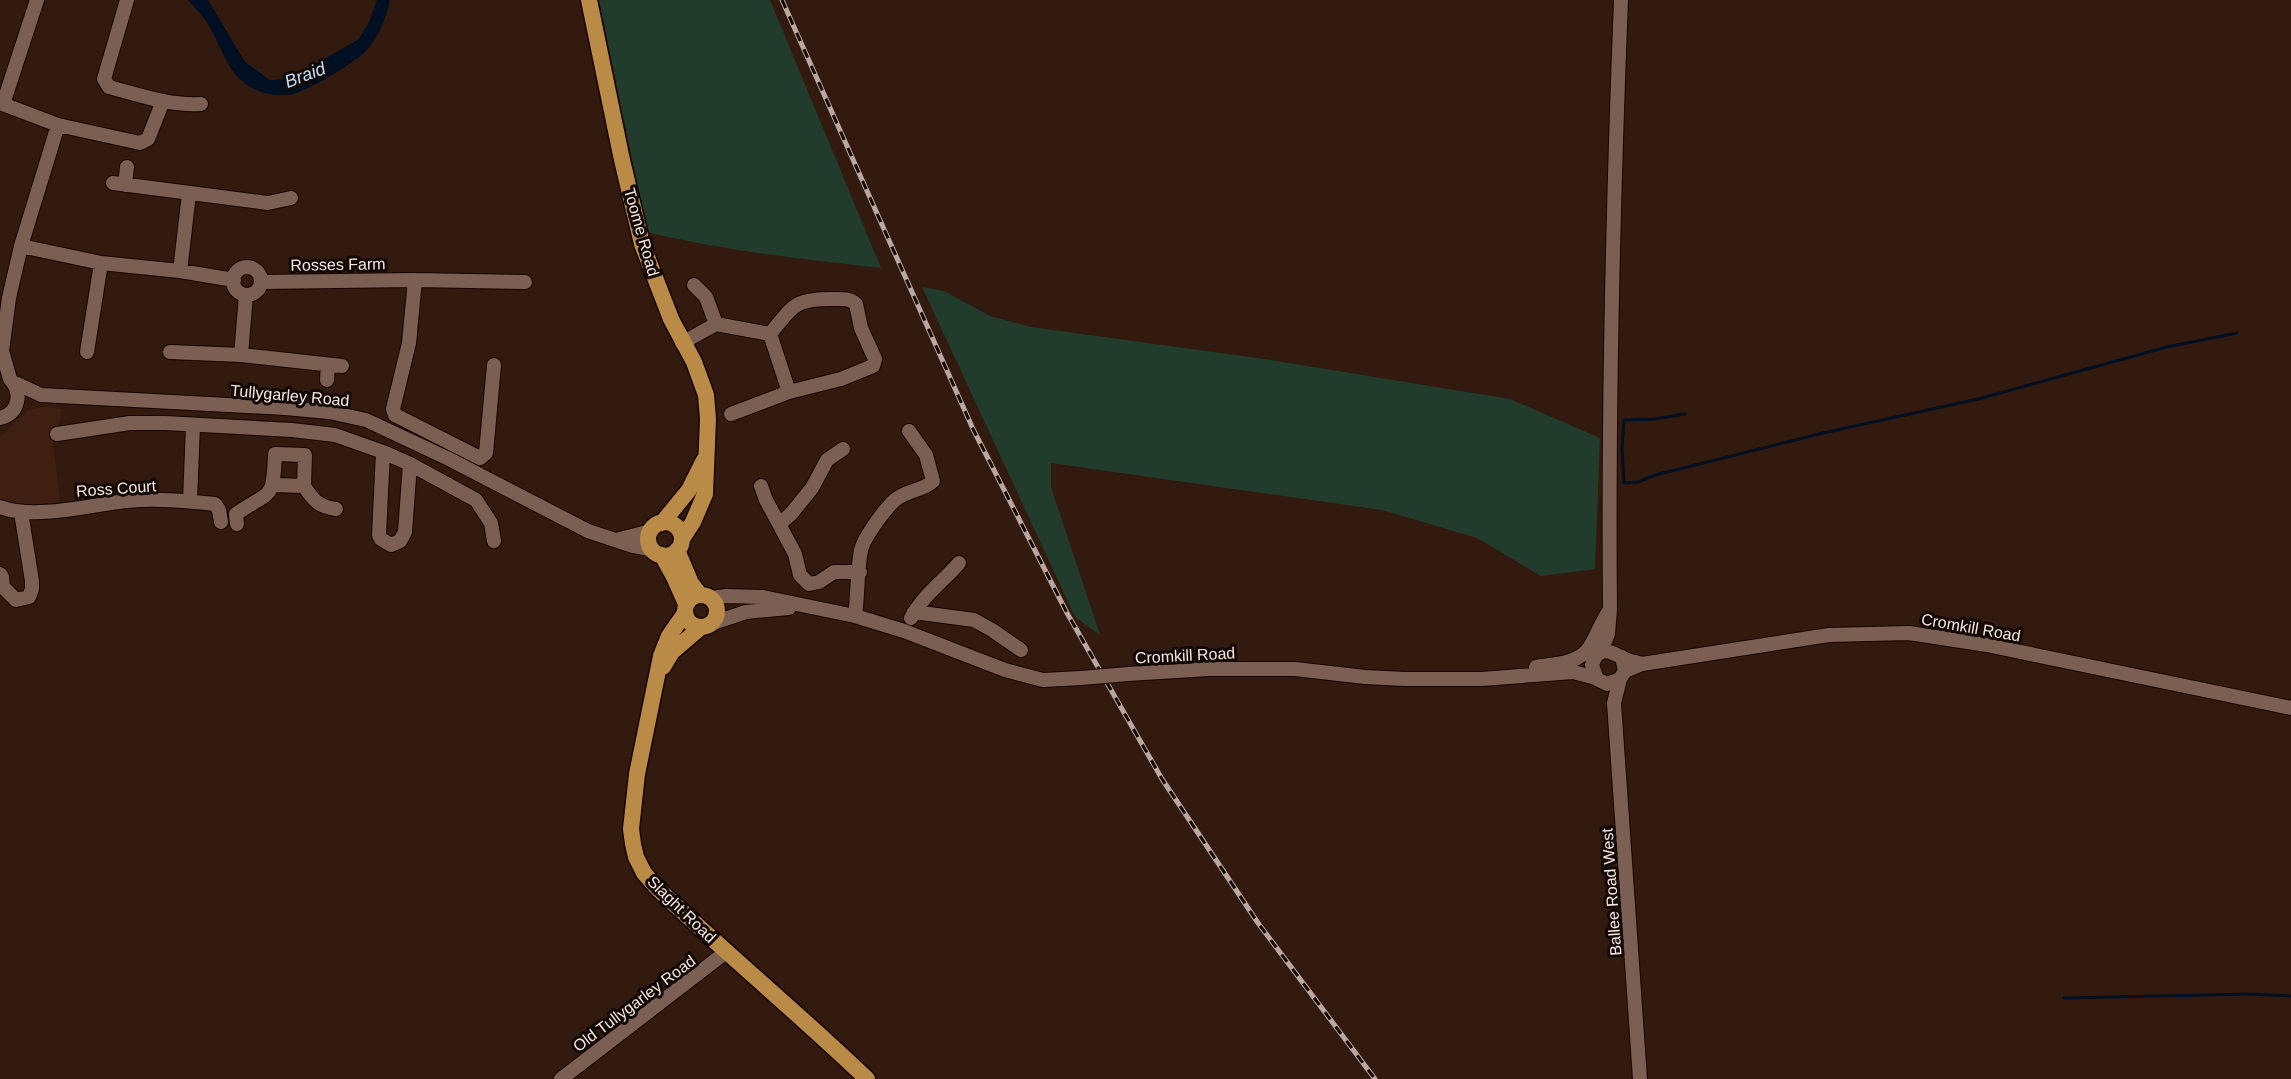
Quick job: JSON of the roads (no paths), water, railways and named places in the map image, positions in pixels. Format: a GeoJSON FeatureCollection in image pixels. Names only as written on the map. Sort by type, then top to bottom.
{"type":"FeatureCollection","features":[{"type":"Feature","properties":{"kind":"main road","name":"Toome Road"},"geometry":{"type":"LineString","coordinates":[[589,0],[642,244],[671,320],[694,362],[706,395],[708,419],[705,494],[693,522],[668,549]]}},
{"type":"Feature","properties":{"kind":"main road","name":"Toome Road"},"geometry":{"type":"LineString","coordinates":[[657,527],[689,490],[706,456]]}},
{"type":"Feature","properties":{"kind":"main road"},"geometry":{"type":"LineString","coordinates":[[668,549],[680,532],[676,526],[657,527],[649,542],[668,549],[691,583],[695,602],[692,624],[707,625],[718,612],[716,603],[695,602]]}},
{"type":"Feature","properties":{"kind":"main road","name":"Slaght Road"},"geometry":{"type":"LineString","coordinates":[[695,602],[664,646],[656,678],[637,774],[631,829],[636,857],[644,873],[658,889],[867,1079]]}},
{"type":"Feature","properties":{"kind":"main road","name":"Slaght Road"},"geometry":{"type":"LineString","coordinates":[[656,678],[672,652],[707,625]]}},
{"type":"Feature","properties":{"kind":"street"},"geometry":{"type":"LineString","coordinates":[[38,0],[2,103],[58,125],[140,143],[145,142],[163,101]]}},
{"type":"Feature","properties":{"kind":"street"},"geometry":{"type":"LineString","coordinates":[[128,0],[104,79],[105,84],[163,101],[197,100]]}},
{"type":"Feature","properties":{"kind":"street"},"geometry":{"type":"LineString","coordinates":[[1608,634],[1621,665],[1612,683],[1600,680],[1592,670],[1608,634],[1610,610],[1611,321],[1615,128],[1621,0]]}},
{"type":"Feature","properties":{"kind":"street"},"geometry":{"type":"LineString","coordinates":[[16,406],[18,397],[8,379],[1,352],[4,297],[58,125]]}},
{"type":"Feature","properties":{"kind":"street"},"geometry":{"type":"LineString","coordinates":[[127,167],[119,184],[268,203],[294,197]]}},
{"type":"Feature","properties":{"kind":"street"},"geometry":{"type":"LineString","coordinates":[[180,271],[189,194]]}},
{"type":"Feature","properties":{"kind":"street"},"geometry":{"type":"LineString","coordinates":[[21,246],[101,263],[180,271],[234,280]]}},
{"type":"Feature","properties":{"kind":"street"},"geometry":{"type":"LineString","coordinates":[[86,353],[101,263]]}},
{"type":"Feature","properties":{"kind":"street"},"geometry":{"type":"LineString","coordinates":[[251,268],[258,273],[261,282],[256,292],[246,295],[235,288],[234,280],[242,269],[251,268]]}},
{"type":"Feature","properties":{"kind":"street"},"geometry":{"type":"LineString","coordinates":[[415,280],[409,343],[393,409],[395,415],[480,458],[486,453],[494,362]]}},
{"type":"Feature","properties":{"kind":"street","name":"Rosses Farm"},"geometry":{"type":"LineString","coordinates":[[261,282],[415,280],[525,282]]}},
{"type":"Feature","properties":{"kind":"street"},"geometry":{"type":"LineString","coordinates":[[694,285],[706,297],[716,324]]}},
{"type":"Feature","properties":{"kind":"street"},"geometry":{"type":"LineString","coordinates":[[241,355],[246,295]]}},
{"type":"Feature","properties":{"kind":"street"},"geometry":{"type":"LineString","coordinates":[[731,414],[789,392],[864,371],[874,364],[874,356],[861,328],[857,307],[848,300],[810,299],[797,303],[770,334]]}},
{"type":"Feature","properties":{"kind":"street"},"geometry":{"type":"LineString","coordinates":[[682,343],[716,324],[770,334]]}},
{"type":"Feature","properties":{"kind":"street"},"geometry":{"type":"LineString","coordinates":[[770,334],[789,392]]}},
{"type":"Feature","properties":{"kind":"street"},"geometry":{"type":"LineString","coordinates":[[167,353],[241,355],[342,366]]}},
{"type":"Feature","properties":{"kind":"street"},"geometry":{"type":"LineString","coordinates":[[327,380],[328,365]]}},
{"type":"Feature","properties":{"kind":"street","name":"Tullygarley Road"},"geometry":{"type":"LineString","coordinates":[[8,379],[40,395],[285,408],[329,412],[366,420],[449,459],[588,531],[616,540],[668,549]]}},
{"type":"Feature","properties":{"kind":"street","name":"Tullygarley Road"},"geometry":{"type":"LineString","coordinates":[[2,419],[16,406],[40,395]]}},
{"type":"Feature","properties":{"kind":"street"},"geometry":{"type":"LineString","coordinates":[[57,434],[130,423],[292,430],[335,435],[410,464],[476,500],[491,523],[494,541]]}},
{"type":"Feature","properties":{"kind":"street"},"geometry":{"type":"LineString","coordinates":[[190,501],[193,425]]}},
{"type":"Feature","properties":{"kind":"street"},"geometry":{"type":"LineString","coordinates":[[292,430],[292,455]]}},
{"type":"Feature","properties":{"kind":"street"},"geometry":{"type":"LineString","coordinates":[[855,616],[861,548],[895,500],[933,481],[926,455],[909,431]]}},
{"type":"Feature","properties":{"kind":"street"},"geometry":{"type":"LineString","coordinates":[[779,524],[791,514],[812,488],[827,460],[843,449]]}},
{"type":"Feature","properties":{"kind":"street"},"geometry":{"type":"LineString","coordinates":[[383,452],[379,535],[391,545],[400,541],[405,532],[410,464]]}},
{"type":"Feature","properties":{"kind":"street"},"geometry":{"type":"LineString","coordinates":[[237,524],[236,514],[250,504],[263,499],[272,490],[275,454],[305,455],[304,486],[322,507],[336,508]]}},
{"type":"Feature","properties":{"kind":"street"},"geometry":{"type":"LineString","coordinates":[[274,485],[304,486]]}},
{"type":"Feature","properties":{"kind":"street"},"geometry":{"type":"LineString","coordinates":[[761,486],[765,500],[795,554],[800,575],[809,584],[819,582],[834,572],[860,572]]}},
{"type":"Feature","properties":{"kind":"street","name":"Ross Court"},"geometry":{"type":"LineString","coordinates":[[0,507],[21,512],[130,501],[190,501],[214,504],[219,510],[221,522]]}},
{"type":"Feature","properties":{"kind":"street"},"geometry":{"type":"LineString","coordinates":[[0,574],[3,587],[8,594],[16,600],[29,597],[33,589],[21,512]]}},
{"type":"Feature","properties":{"kind":"street"},"geometry":{"type":"LineString","coordinates":[[616,540],[657,527]]}},
{"type":"Feature","properties":{"kind":"street"},"geometry":{"type":"LineString","coordinates":[[904,631],[919,602],[949,576],[959,563]]}},
{"type":"Feature","properties":{"kind":"street","name":"Cromkill Road"},"geometry":{"type":"LineString","coordinates":[[695,602],[726,596],[763,597],[855,616],[904,631],[1005,670],[1043,680],[1209,669],[1285,669],[1365,677],[1494,678],[1573,672],[1600,680]]}},
{"type":"Feature","properties":{"kind":"street","name":"Cromkill Road"},"geometry":{"type":"LineString","coordinates":[[707,625],[761,610],[809,606]]}},
{"type":"Feature","properties":{"kind":"street"},"geometry":{"type":"LineString","coordinates":[[1494,678],[1504,672],[1555,664],[1580,657],[1587,651],[1601,622],[1610,610]]}},
{"type":"Feature","properties":{"kind":"street"},"geometry":{"type":"LineString","coordinates":[[914,612],[974,620],[1021,650]]}},
{"type":"Feature","properties":{"kind":"street","name":"Cromkill Road"},"geometry":{"type":"LineString","coordinates":[[1621,665],[1642,664],[1829,635],[1909,633],[1986,645],[2291,708]]}},
{"type":"Feature","properties":{"kind":"street"},"geometry":{"type":"LineString","coordinates":[[1597,657],[1610,651],[1621,665]]}},
{"type":"Feature","properties":{"kind":"street","name":"Cromkill Road"},"geometry":{"type":"LineString","coordinates":[[1573,672],[1597,657]]}},
{"type":"Feature","properties":{"kind":"street","name":"Ballee Road West"},"geometry":{"type":"LineString","coordinates":[[1621,665],[1614,703],[1640,1079]]}},
{"type":"Feature","properties":{"kind":"street","name":"Ballee Road West"},"geometry":{"type":"LineString","coordinates":[[1600,680],[1614,703]]}},
{"type":"Feature","properties":{"kind":"street","name":"Old Tullygarley Road"},"geometry":{"type":"LineString","coordinates":[[561,1079],[726,952]]}},
{"type":"Feature","properties":{"kind":"water","name":"Braid"},"geometry":{"type":"Polygon","coordinates":[[[188,0],[208,0],[245,62],[270,80],[285,79],[302,72],[359,39],[369,22],[377,0],[390,0],[381,28],[364,53],[339,71],[315,84],[295,94],[282,95],[257,90],[235,74],[211,28],[188,0]]]}},
{"type":"Feature","properties":{"kind":"waterway"},"geometry":{"type":"LineString","coordinates":[[1685,414],[1655,419],[1624,420],[1622,448],[1624,483],[1638,482],[1655,475],[1823,433],[1978,399],[2167,347],[2237,333]]}},
{"type":"Feature","properties":{"kind":"waterway"},"geometry":{"type":"LineString","coordinates":[[2064,998],[2251,994],[2291,996]]}},
{"type":"Feature","properties":{"kind":"railway"},"geometry":{"type":"LineString","coordinates":[[782,0],[973,429],[1067,613],[1162,779],[1258,923],[1375,1079]]}}]}
